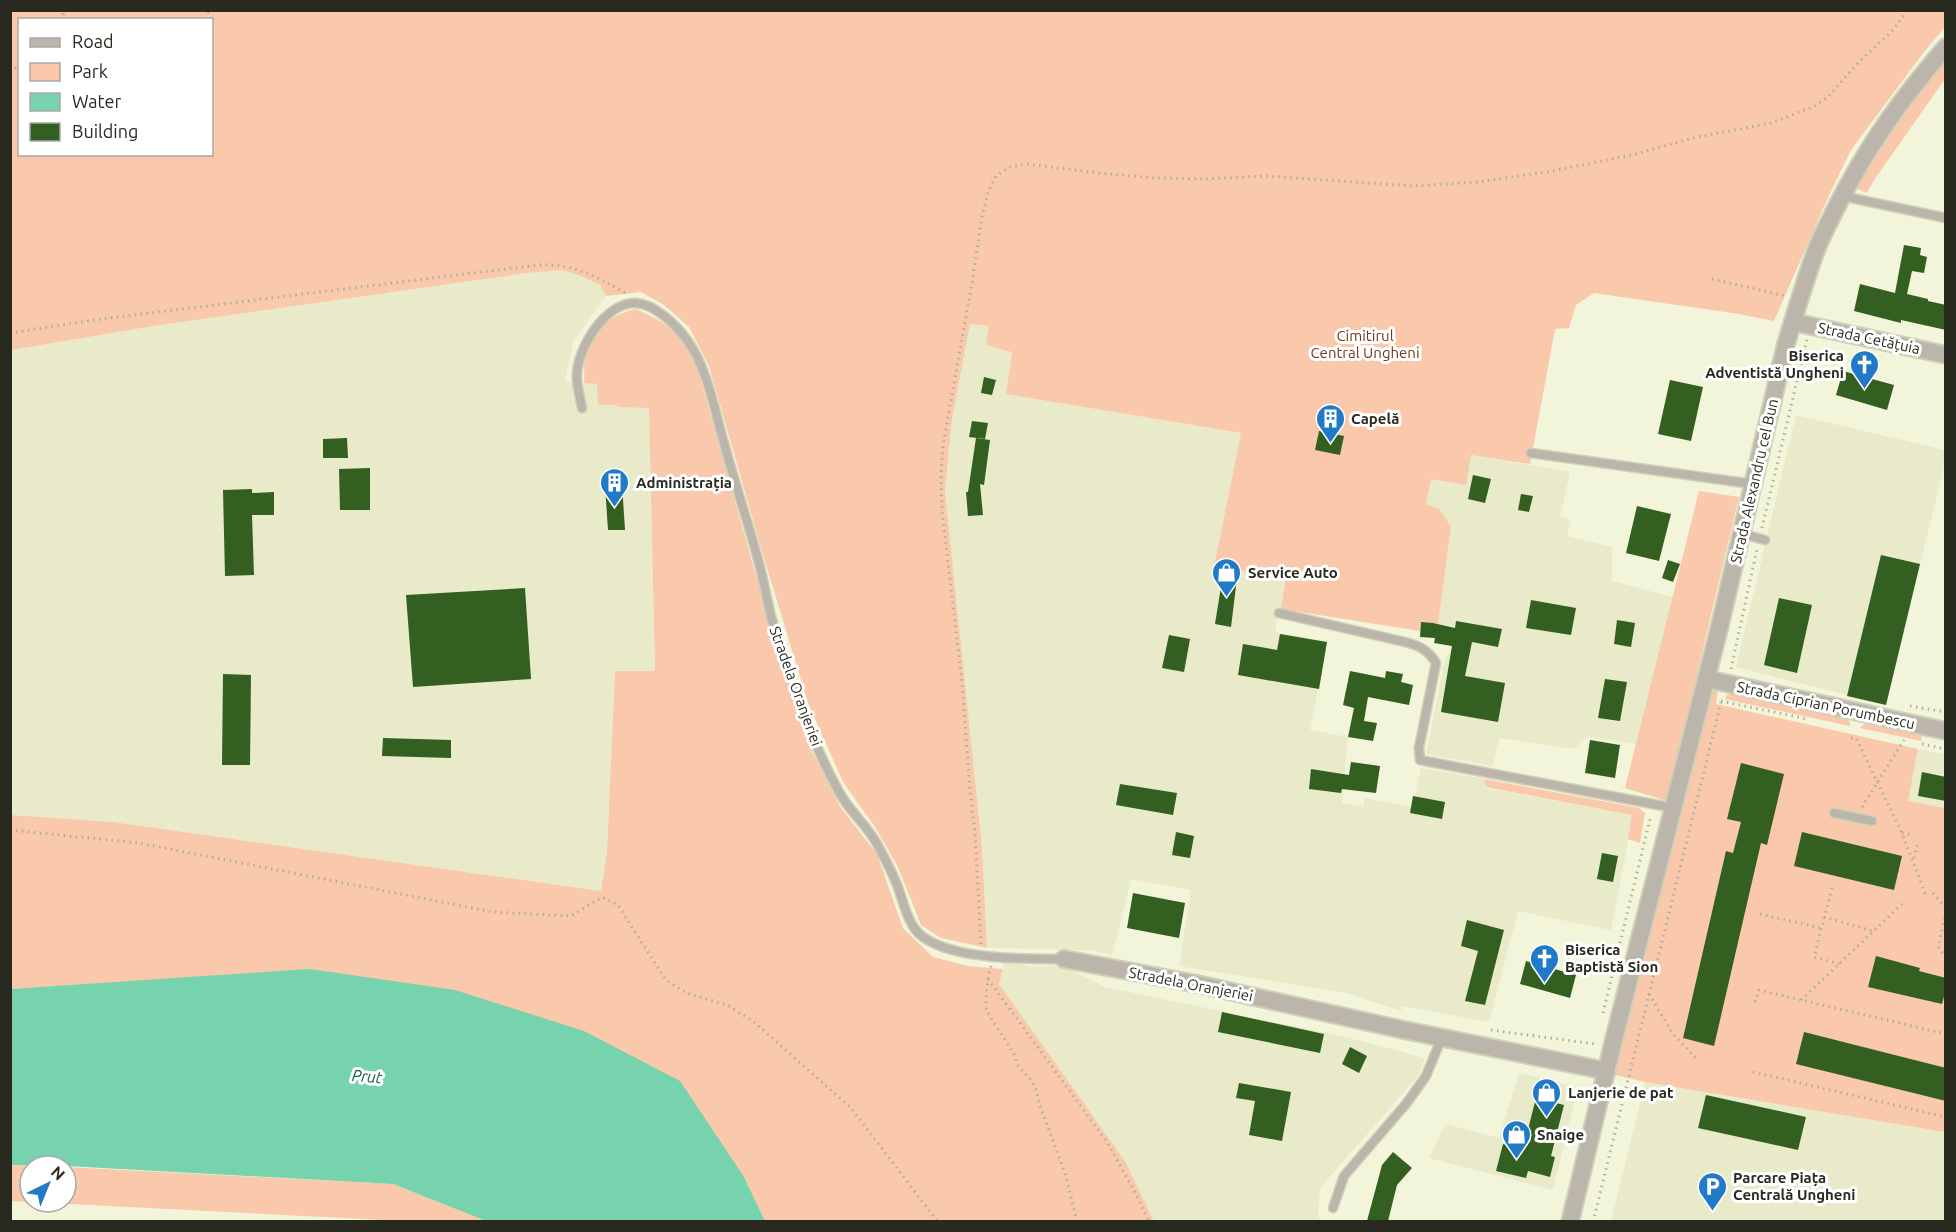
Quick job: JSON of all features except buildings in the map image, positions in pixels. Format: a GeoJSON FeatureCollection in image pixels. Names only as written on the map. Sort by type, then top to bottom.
{"type":"FeatureCollection","features":[{"type":"Feature","properties":{"kind":"street","name":"Strada Alexandru cel Bun"},"geometry":{"type":"LineString","coordinates":[[1570,1221],[1743,534],[1752,484],[1786,344],[1802,324],[1799,299],[1818,246],[1870,146],[1887,119],[1946,47]]}},
{"type":"Feature","properties":{"kind":"street","name":"Strada Cetățuia"},"geometry":{"type":"LineString","coordinates":[[1802,324],[1946,355]]}},
{"type":"Feature","properties":{"kind":"street","name":"Strada Ciprian Porumbescu"},"geometry":{"type":"LineString","coordinates":[[1707,679],[1946,731]]}},
{"type":"Feature","properties":{"kind":"street","name":"Stradela Oranjeriei"},"geometry":{"type":"LineString","coordinates":[[1064,959],[1607,1071]]}},
{"type":"Feature","properties":{"kind":"lane"},"geometry":{"type":"LineString","coordinates":[[1842,196],[1946,218]]}},
{"type":"Feature","properties":{"kind":"lane","name":"Stradela Oranjeriei"},"geometry":{"type":"LineString","coordinates":[[638,303],[666,316],[688,341],[705,375],[760,566],[771,615],[799,702],[840,794],[876,842],[895,880],[908,917],[920,935],[942,946],[981,955],[1064,959]]}},
{"type":"Feature","properties":{"kind":"lane"},"geometry":{"type":"LineString","coordinates":[[582,408],[577,374],[584,346],[596,326],[612,312],[627,304],[638,303]]}},
{"type":"Feature","properties":{"kind":"lane"},"geometry":{"type":"LineString","coordinates":[[1531,453],[1752,484]]}},
{"type":"Feature","properties":{"kind":"lane"},"geometry":{"type":"LineString","coordinates":[[1743,534],[1762,539]]}},
{"type":"Feature","properties":{"kind":"lane"},"geometry":{"type":"LineString","coordinates":[[1280,613],[1420,646],[1431,655],[1436,663],[1419,748],[1420,760],[1674,808]]}},
{"type":"Feature","properties":{"kind":"lane"},"geometry":{"type":"LineString","coordinates":[[1834,813],[1872,821]]}},
{"type":"Feature","properties":{"kind":"lane"},"geometry":{"type":"LineString","coordinates":[[1333,1208],[1344,1176],[1420,1085],[1442,1037]]}},
{"type":"Feature","properties":{"kind":"path"},"geometry":{"type":"LineString","coordinates":[[202,10],[212,14]]}},
{"type":"Feature","properties":{"kind":"path"},"geometry":{"type":"LineString","coordinates":[[981,955],[975,833],[962,682],[942,511],[941,476],[943,445],[982,217],[988,192],[996,176],[1010,168],[1026,164],[1156,178],[1266,176],[1413,186],[1478,182],[1552,171],[1632,155],[1693,138],[1771,123],[1815,106],[1829,96],[1858,63],[1890,33],[1907,10]]}},
{"type":"Feature","properties":{"kind":"path"},"geometry":{"type":"LineString","coordinates":[[10,333],[94,320],[551,264],[584,271],[625,293],[638,303]]}},
{"type":"Feature","properties":{"kind":"path"},"geometry":{"type":"LineString","coordinates":[[1712,279],[1799,299]]}},
{"type":"Feature","properties":{"kind":"path"},"geometry":{"type":"LineString","coordinates":[[1593,1221],[1762,539],[1802,324]]}},
{"type":"Feature","properties":{"kind":"path"},"geometry":{"type":"LineString","coordinates":[[1721,701],[1809,719]]}},
{"type":"Feature","properties":{"kind":"path"},"geometry":{"type":"LineString","coordinates":[[1851,738],[1856,738],[1878,782],[1914,859],[1926,896]]}},
{"type":"Feature","properties":{"kind":"path"},"geometry":{"type":"LineString","coordinates":[[1894,738],[1946,749]]}},
{"type":"Feature","properties":{"kind":"path"},"geometry":{"type":"LineString","coordinates":[[1855,818],[1904,740]]}},
{"type":"Feature","properties":{"kind":"path"},"geometry":{"type":"LineString","coordinates":[[10,830],[139,843],[493,912],[571,916],[602,897],[618,905],[665,979],[686,993],[727,1005],[753,1021],[851,1108],[938,1221]]}},
{"type":"Feature","properties":{"kind":"path"},"geometry":{"type":"LineString","coordinates":[[1902,833],[1914,835]]}},
{"type":"Feature","properties":{"kind":"path"},"geometry":{"type":"LineString","coordinates":[[1914,859],[1917,845]]}},
{"type":"Feature","properties":{"kind":"path"},"geometry":{"type":"LineString","coordinates":[[1832,888],[1814,957],[1839,964]]}},
{"type":"Feature","properties":{"kind":"path"},"geometry":{"type":"LineString","coordinates":[[1932,892],[1946,910],[1938,946],[1946,958]]}},
{"type":"Feature","properties":{"kind":"path"},"geometry":{"type":"LineString","coordinates":[[1801,1000],[1902,904]]}},
{"type":"Feature","properties":{"kind":"path"},"geometry":{"type":"LineString","coordinates":[[1760,914],[1821,928]]}},
{"type":"Feature","properties":{"kind":"path"},"geometry":{"type":"LineString","coordinates":[[1824,917],[1873,931]]}},
{"type":"Feature","properties":{"kind":"path"},"geometry":{"type":"LineString","coordinates":[[993,956],[988,979],[987,1012],[1010,1047],[1018,1066],[1036,1090],[1066,1176],[1077,1221]]}},
{"type":"Feature","properties":{"kind":"path"},"geometry":{"type":"LineString","coordinates":[[988,979],[1107,1142],[1149,1221]]}},
{"type":"Feature","properties":{"kind":"path"},"geometry":{"type":"LineString","coordinates":[[1755,1002],[1759,990],[1946,1034]]}},
{"type":"Feature","properties":{"kind":"path"},"geometry":{"type":"LineString","coordinates":[[1649,994],[1673,1034],[1696,1058]]}},
{"type":"Feature","properties":{"kind":"path"},"geometry":{"type":"LineString","coordinates":[[1481,1028],[1595,1044]]}},
{"type":"Feature","properties":{"kind":"path"},"geometry":{"type":"LineString","coordinates":[[1753,1072],[1946,1117]]}},
{"type":"Feature","properties":{"kind":"shaded area"},"geometry":{"type":"Polygon","coordinates":[[[562,270],[600,285],[606,296],[573,342],[565,381],[597,384],[618,407],[649,408],[655,671],[615,671],[607,851],[601,891],[113,822],[11,815],[11,350],[154,326],[562,270]]]}},
{"type":"Feature","properties":{"kind":"shaded area"},"geometry":{"type":"Polygon","coordinates":[[[970,324],[989,326],[986,345],[1012,351],[1006,394],[1241,433],[1214,567],[1286,577],[1275,632],[1327,642],[1310,730],[1348,737],[1342,803],[1363,807],[1365,798],[1413,807],[1421,768],[1484,779],[1486,788],[1633,815],[1611,930],[1518,911],[1489,1022],[1402,1006],[1401,1011],[1346,993],[1179,966],[1191,890],[1131,879],[1112,955],[1090,950],[987,948],[982,847],[945,491],[952,419],[970,324]]]}},
{"type":"Feature","properties":{"kind":"shaded area"},"geometry":{"type":"Polygon","coordinates":[[[1796,415],[1945,450],[1944,466],[1886,705],[1736,667],[1796,415]]]}},
{"type":"Feature","properties":{"kind":"shaded area"},"geometry":{"type":"Polygon","coordinates":[[[1471,455],[1570,472],[1560,517],[1571,520],[1567,536],[1612,547],[1612,581],[1673,597],[1636,744],[1587,737],[1574,749],[1499,738],[1493,766],[1426,754],[1445,658],[1450,653],[1455,626],[1438,624],[1451,527],[1426,504],[1431,479],[1471,455]]]}},
{"type":"Feature","properties":{"kind":"shaded area"},"geometry":{"type":"Polygon","coordinates":[[[1918,749],[1945,754],[1945,808],[1908,801],[1918,749]]]}},
{"type":"Feature","properties":{"kind":"shaded area"},"geometry":{"type":"Polygon","coordinates":[[[1003,961],[1032,967],[1061,965],[1105,987],[1346,1037],[1425,1058],[1419,1075],[1320,1188],[1318,1217],[1325,1221],[1154,1221],[1125,1161],[999,984],[1003,961]]]}},
{"type":"Feature","properties":{"kind":"shaded area"},"geometry":{"type":"Polygon","coordinates":[[[1519,1073],[1578,1087],[1553,1190],[1429,1158],[1445,1124],[1499,1138],[1519,1073]]]}},
{"type":"Feature","properties":{"kind":"shaded area"},"geometry":{"type":"Polygon","coordinates":[[[1645,1082],[1945,1132],[1945,1221],[1611,1222],[1645,1082]]]}},
{"type":"Feature","properties":{"kind":"green space","name":"Cimitirul Central Ungheni"},"geometry":{"type":"Polygon","coordinates":[[[11,11],[1945,11],[1945,27],[1851,150],[1774,321],[1594,293],[1576,305],[1569,328],[1555,329],[1530,464],[1471,455],[1466,485],[1431,479],[1426,504],[1440,510],[1451,527],[1438,624],[1421,622],[1420,631],[1281,609],[1286,577],[1214,567],[1241,433],[1006,394],[1012,352],[986,345],[989,326],[970,324],[952,419],[945,491],[982,847],[987,948],[941,938],[921,925],[898,867],[875,827],[843,782],[808,703],[709,366],[689,327],[664,305],[641,292],[606,296],[600,285],[562,270],[154,326],[11,350],[11,11]]]}},
{"type":"Feature","properties":{"kind":"green space"},"geometry":{"type":"Polygon","coordinates":[[[1945,63],[1945,79],[1867,193],[1855,188],[1935,70],[1945,63]]]}},
{"type":"Feature","properties":{"kind":"green space"},"geometry":{"type":"Polygon","coordinates":[[[636,309],[673,331],[697,367],[764,604],[811,749],[841,808],[877,854],[903,928],[933,957],[968,966],[1003,969],[999,984],[1125,1161],[1154,1221],[765,1221],[744,1177],[61,986],[11,989],[11,815],[113,822],[601,891],[607,851],[615,671],[655,671],[649,408],[598,405],[597,384],[584,383],[584,365],[589,346],[604,324],[627,311],[636,309]]]}},
{"type":"Feature","properties":{"kind":"green space"},"geometry":{"type":"Polygon","coordinates":[[[1699,491],[1739,497],[1667,801],[1625,788],[1699,491]]]}},
{"type":"Feature","properties":{"kind":"green space"},"geometry":{"type":"Polygon","coordinates":[[[1709,688],[1718,690],[1716,704],[1918,749],[1908,801],[1945,808],[1945,1132],[1615,1075],[1709,688]]]}},
{"type":"Feature","properties":{"kind":"green space"},"geometry":{"type":"Polygon","coordinates":[[[1732,693],[1843,716],[1850,722],[1850,726],[1725,699],[1732,693]]]}},
{"type":"Feature","properties":{"kind":"green space"},"geometry":{"type":"Polygon","coordinates":[[[1865,723],[1922,735],[1921,741],[1860,728],[1865,723]]]}},
{"type":"Feature","properties":{"kind":"green space"},"geometry":{"type":"Polygon","coordinates":[[[1484,779],[1639,808],[1645,813],[1640,843],[1628,839],[1632,815],[1486,787],[1484,779]]]}},
{"type":"Feature","properties":{"kind":"green space"},"geometry":{"type":"Polygon","coordinates":[[[10,1165],[18,1165],[18,1201],[11,1201],[10,1165]]]}},
{"type":"Feature","properties":{"kind":"green space"},"geometry":{"type":"Polygon","coordinates":[[[78,1168],[393,1184],[486,1221],[386,1222],[383,1220],[78,1204],[78,1168]]]}},
{"type":"Feature","properties":{"kind":"water","name":"Prut"},"geometry":{"type":"Polygon","coordinates":[[[310,969],[455,990],[584,1031],[680,1081],[744,1177],[765,1221],[486,1221],[393,1184],[78,1167],[78,1154],[18,1154],[18,1165],[11,1165],[11,989],[310,969]]]}},
{"type":"Feature","properties":{"kind":"place","name":"Biserica Adventistă Ungheni"},"geometry":{"type":"Point","coordinates":[1865,390]}},
{"type":"Feature","properties":{"kind":"place","name":"Capelă"},"geometry":{"type":"Point","coordinates":[1330,444]}},
{"type":"Feature","properties":{"kind":"place","name":"Administrația"},"geometry":{"type":"Point","coordinates":[615,508]}},
{"type":"Feature","properties":{"kind":"place","name":"Service Auto"},"geometry":{"type":"Point","coordinates":[1227,598]}},
{"type":"Feature","properties":{"kind":"place","name":"Biserica Baptistă Sion"},"geometry":{"type":"Point","coordinates":[1544,984]}},
{"type":"Feature","properties":{"kind":"place","name":"Lanjerie de pat"},"geometry":{"type":"Point","coordinates":[1547,1118]}},
{"type":"Feature","properties":{"kind":"place","name":"Snaige"},"geometry":{"type":"Point","coordinates":[1516,1160]}},
{"type":"Feature","properties":{"kind":"place","name":"Parcare Piața Centrală Ungheni"},"geometry":{"type":"Point","coordinates":[1712,1212]}}]}
